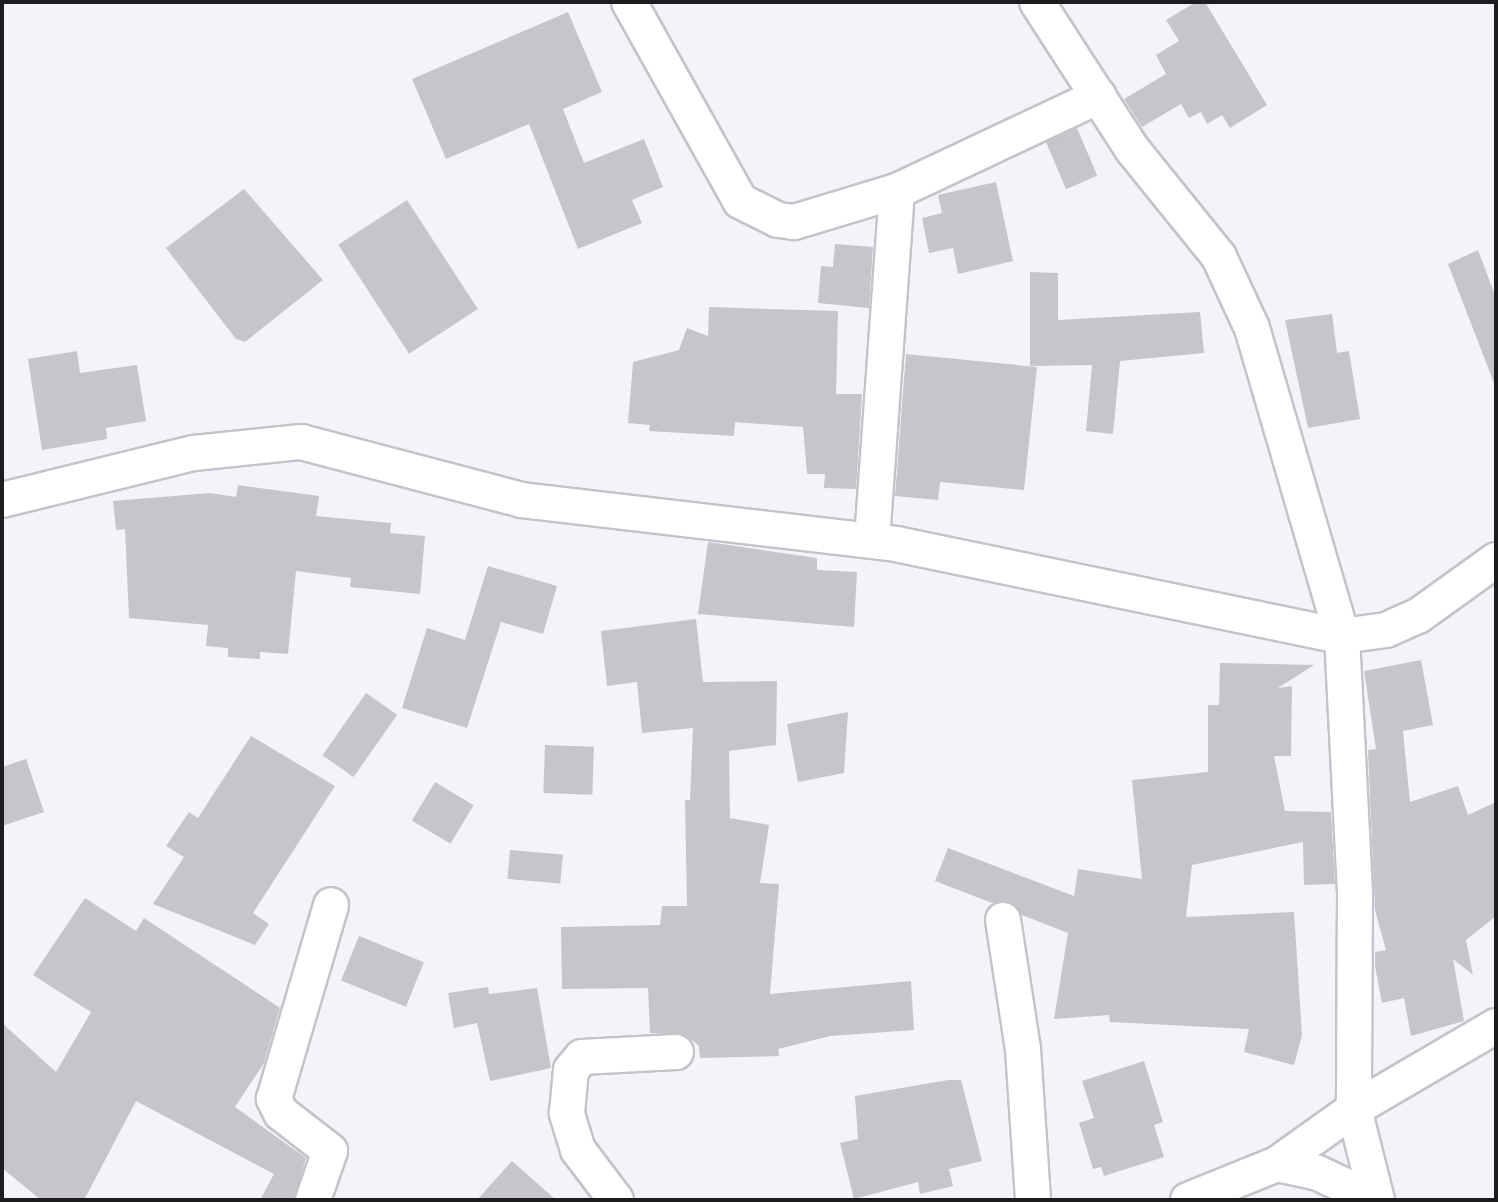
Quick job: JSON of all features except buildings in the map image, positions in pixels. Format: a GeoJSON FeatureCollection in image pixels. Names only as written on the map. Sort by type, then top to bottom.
{"type":"FeatureCollection","features":[{"type":"Feature","properties":{"kind":"street"},"geometry":{"type":"LineString","coordinates":[[629,2],[740,201],[794,222],[897,191],[1099,96]]}},
{"type":"Feature","properties":{"kind":"street"},"geometry":{"type":"LineString","coordinates":[[1037,2],[1132,149],[1219,257],[1252,328],[1342,636],[1355,892],[1354,1109],[1376,1200]]}},
{"type":"Feature","properties":{"kind":"street"},"geometry":{"type":"LineString","coordinates":[[872,540],[897,191]]}},
{"type":"Feature","properties":{"kind":"street"},"geometry":{"type":"LineString","coordinates":[[2,500],[194,453],[301,442],[522,500],[872,540],[1342,636],[1386,630],[1418,616],[1496,560]]}},
{"type":"Feature","properties":{"kind":"street"},"geometry":{"type":"LineString","coordinates":[[313,1200],[330,1151],[281,1113],[274,1099],[331,905]]}},
{"type":"Feature","properties":{"kind":"street"},"geometry":{"type":"LineString","coordinates":[[1003,920],[1023,1049],[1033,1200]]}},
{"type":"Feature","properties":{"kind":"street"},"geometry":{"type":"LineString","coordinates":[[1188,1200],[1277,1164],[1354,1109],[1496,1026]]}},
{"type":"Feature","properties":{"kind":"street"},"geometry":{"type":"LineString","coordinates":[[1456,1051],[1496,1054]]}},
{"type":"Feature","properties":{"kind":"street"},"geometry":{"type":"LineString","coordinates":[[616,1200],[578,1150],[567,1113],[571,1070],[582,1057],[676,1052]]}},
{"type":"Feature","properties":{"kind":"street"},"geometry":{"type":"LineString","coordinates":[[1277,1164],[1332,1178],[1376,1200]]}}]}
